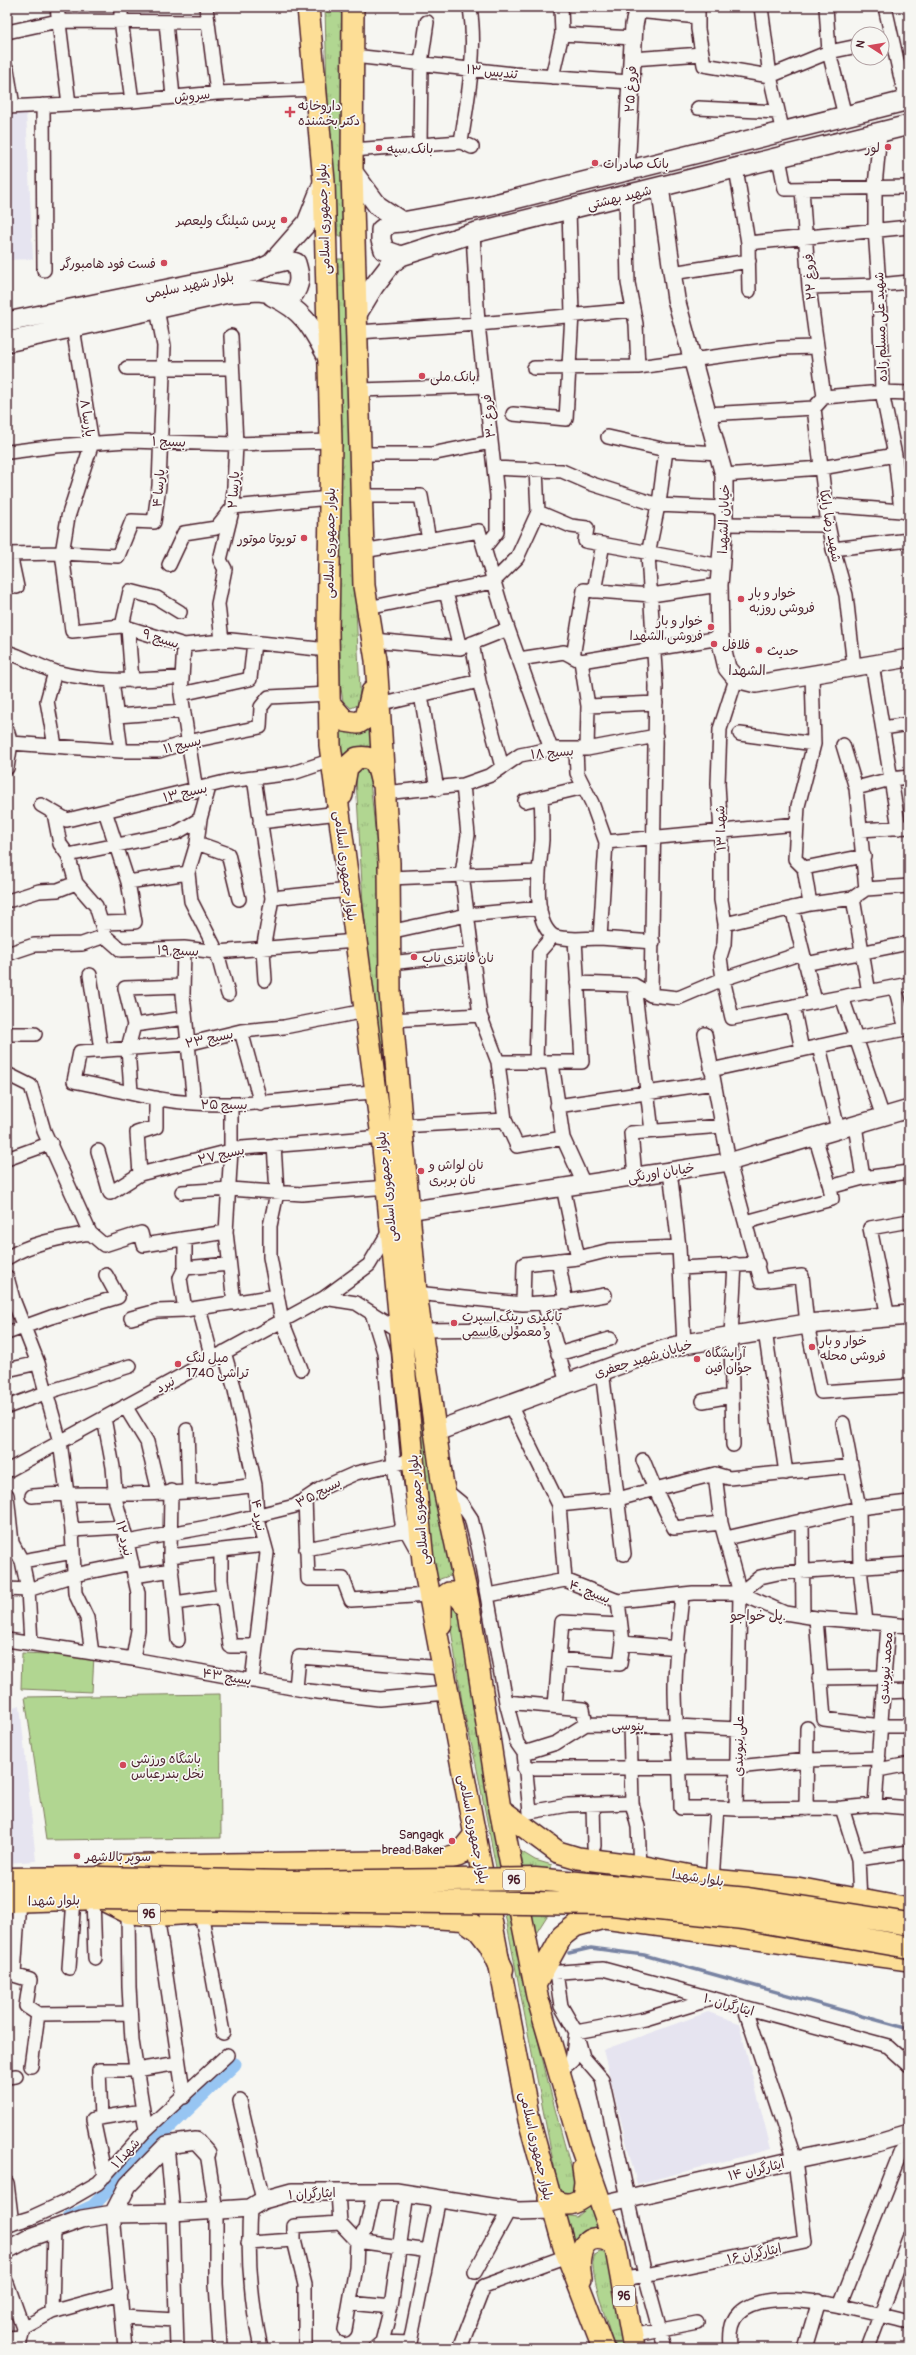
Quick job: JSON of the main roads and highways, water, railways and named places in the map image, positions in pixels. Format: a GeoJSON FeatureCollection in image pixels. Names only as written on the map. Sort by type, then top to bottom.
{"type":"FeatureCollection","features":[{"type":"Feature","properties":{"kind":"highway","name":"96"},"geometry":{"type":"LineString","coordinates":[[475,1835],[459,1855],[440,1860],[416,1862],[123,1866],[91,1894],[128,1912],[157,1915],[200,1912],[416,1915],[463,1919],[472,1923],[490,1944],[502,1969]]}},
{"type":"Feature","properties":{"kind":"highway"},"geometry":{"type":"LineString","coordinates":[[416,1862],[430,1873],[436,1889],[433,1900],[426,1909],[416,1915]]}},
{"type":"Feature","properties":{"kind":"highway"},"geometry":{"type":"LineString","coordinates":[[91,1894],[287,1882],[535,1878],[748,1899],[909,1924]]}},
{"type":"Feature","properties":{"kind":"highway","name":"بلوار شهدا"},"geometry":{"type":"LineString","coordinates":[[7,1879],[91,1894]]}},
{"type":"Feature","properties":{"kind":"highway"},"geometry":{"type":"LineString","coordinates":[[91,1894],[612,1904],[743,1918],[909,1947]]}},
{"type":"Feature","properties":{"kind":"highway","name":"بلوار شهدا"},"geometry":{"type":"LineString","coordinates":[[13,1901],[91,1894]]}},
{"type":"Feature","properties":{"kind":"main road","name":"بلوار جمهوری اسلامی"},"geometry":{"type":"LineString","coordinates":[[308,7],[324,181],[330,441],[328,650],[332,760],[382,1137],[400,1331],[404,1462],[428,1594],[502,1969],[530,2120],[551,2204],[567,2256],[603,2348]]}},
{"type":"Feature","properties":{"kind":"main road","name":"بلوار جمهوری اسلامی"},"geometry":{"type":"LineString","coordinates":[[353,7],[354,56],[352,172],[358,323],[364,586],[374,650],[379,705],[383,795],[389,878],[392,1020],[407,1211],[420,1330],[434,1432],[468,1608],[500,1809],[544,1977],[558,2072],[581,2147],[615,2244],[632,2342]]}},
{"type":"Feature","properties":{"kind":"main road","name":"شهید بهشتی"},"geometry":{"type":"LineString","coordinates":[[401,256],[384,250],[381,240],[381,230],[390,223],[479,208],[783,133],[907,100]]}},
{"type":"Feature","properties":{"kind":"main road","name":"شهید بهشتی"},"geometry":{"type":"LineString","coordinates":[[358,323],[374,286],[391,264],[401,256],[473,233],[909,125]]}},
{"type":"Feature","properties":{"kind":"main road"},"geometry":{"type":"LineString","coordinates":[[352,172],[378,206],[402,222]]}},
{"type":"Feature","properties":{"kind":"main road","name":"بلوار شهید سلیمی"},"geometry":{"type":"LineString","coordinates":[[7,322],[256,271],[272,264],[308,223],[324,181]]}},
{"type":"Feature","properties":{"kind":"main road"},"geometry":{"type":"LineString","coordinates":[[259,291],[292,296],[298,288],[299,274],[296,263],[287,260],[272,264]]}},
{"type":"Feature","properties":{"kind":"main road","name":"بلوار شهید سلیمی"},"geometry":{"type":"LineString","coordinates":[[7,342],[228,293],[259,291]]}},
{"type":"Feature","properties":{"kind":"main road"},"geometry":{"type":"LineString","coordinates":[[259,291],[290,304],[312,327],[327,356]]}},
{"type":"Feature","properties":{"kind":"main road"},"geometry":{"type":"LineString","coordinates":[[329,699],[345,721],[358,723],[366,718],[371,705],[374,650]]}},
{"type":"Feature","properties":{"kind":"main road"},"geometry":{"type":"LineString","coordinates":[[339,813],[347,767],[357,758],[369,758],[378,766],[383,795]]}},
{"type":"Feature","properties":{"kind":"main road","name":"خیابان شهید جعفری"},"geometry":{"type":"LineString","coordinates":[[434,1432],[509,1403],[602,1370],[684,1344],[807,1324],[909,1315]]}},
{"type":"Feature","properties":{"kind":"main road"},"geometry":{"type":"LineString","coordinates":[[443,1668],[441,1599],[449,1593],[456,1593],[468,1608]]}},
{"type":"Feature","properties":{"kind":"main road","name":"بلوار شهدا"},"geometry":{"type":"LineString","coordinates":[[500,1809],[558,1852],[586,1852],[640,1866],[712,1880],[797,1888],[909,1909]]}},
{"type":"Feature","properties":{"kind":"main road"},"geometry":{"type":"LineString","coordinates":[[584,1923],[575,1912],[569,1899],[568,1884],[571,1870],[586,1852]]}},
{"type":"Feature","properties":{"kind":"main road"},"geometry":{"type":"LineString","coordinates":[[544,1977],[562,1936],[575,1926],[604,1918],[909,1960]]}},
{"type":"Feature","properties":{"kind":"main road"},"geometry":{"type":"LineString","coordinates":[[551,2204],[567,2205],[575,2203],[583,2198],[585,2182],[581,2147]]}},
{"type":"Feature","properties":{"kind":"main road"},"geometry":{"type":"LineString","coordinates":[[587,2305],[579,2266],[580,2254],[587,2242],[595,2237],[606,2239],[615,2244]]}},
{"type":"Feature","properties":{"kind":"waterway"},"geometry":{"type":"LineString","coordinates":[[569,1953],[591,1948],[644,1955],[909,2029]]}},
{"type":"Feature","properties":{"kind":"waterway"},"geometry":{"type":"LineString","coordinates":[[69,2217],[93,2206],[143,2153],[235,2064]]}},
{"type":"Feature","properties":{"kind":"place","name":"داروخانه دکتر بخشنده"},"geometry":{"type":"Point","coordinates":[290,112]}},
{"type":"Feature","properties":{"kind":"place","name":"لور"},"geometry":{"type":"Point","coordinates":[888,147]}},
{"type":"Feature","properties":{"kind":"place","name":"بانک سپه"},"geometry":{"type":"Point","coordinates":[379,148]}},
{"type":"Feature","properties":{"kind":"place","name":"بانک صادرات"},"geometry":{"type":"Point","coordinates":[595,163]}},
{"type":"Feature","properties":{"kind":"place","name":"پرس شیلنگ ولیعصر"},"geometry":{"type":"Point","coordinates":[284,220]}},
{"type":"Feature","properties":{"kind":"place","name":"فست فود هامبورگر"},"geometry":{"type":"Point","coordinates":[164,263]}},
{"type":"Feature","properties":{"kind":"place","name":"بانک ملی"},"geometry":{"type":"Point","coordinates":[422,376]}},
{"type":"Feature","properties":{"kind":"place","name":"تویوتا موتور"},"geometry":{"type":"Point","coordinates":[304,538]}},
{"type":"Feature","properties":{"kind":"place","name":"خوار و بار فروشی روزبه"},"geometry":{"type":"Point","coordinates":[741,599]}},
{"type":"Feature","properties":{"kind":"place","name":"خوار و بار فروشی الشهدا"},"geometry":{"type":"Point","coordinates":[711,627]}},
{"type":"Feature","properties":{"kind":"place","name":"فلافل"},"geometry":{"type":"Point","coordinates":[714,644]}},
{"type":"Feature","properties":{"kind":"place","name":"حدیث"},"geometry":{"type":"Point","coordinates":[759,650]}},
{"type":"Feature","properties":{"kind":"place","name":"نان فانتزی ناب"},"geometry":{"type":"Point","coordinates":[414,957]}},
{"type":"Feature","properties":{"kind":"place","name":"نان لواش و نان بربری"},"geometry":{"type":"Point","coordinates":[421,1171]}},
{"type":"Feature","properties":{"kind":"place","name":"تابگیری رینگ اسپرت و معمولی قاسمی"},"geometry":{"type":"Point","coordinates":[454,1323]}},
{"type":"Feature","properties":{"kind":"place","name":"خوار و بار فروشی محله"},"geometry":{"type":"Point","coordinates":[812,1347]}},
{"type":"Feature","properties":{"kind":"place","name":"آرایشگاه جوان فین"},"geometry":{"type":"Point","coordinates":[697,1359]}},
{"type":"Feature","properties":{"kind":"place","name":"میل لنگ تراشی 1740"},"geometry":{"type":"Point","coordinates":[178,1364]}},
{"type":"Feature","properties":{"kind":"place","name":"باشگاه ورزشی نخل بندرعباس"},"geometry":{"type":"Point","coordinates":[123,1765]}},
{"type":"Feature","properties":{"kind":"place","name":"Sangagk bread Baker"},"geometry":{"type":"Point","coordinates":[452,1841]}},
{"type":"Feature","properties":{"kind":"place","name":"سوپر بالاشهر"},"geometry":{"type":"Point","coordinates":[77,1856]}},
{"type":"Feature","properties":{"kind":"district","name":"الشهدا"},"geometry":{"type":"Point","coordinates":[747,670]}},
{"type":"Feature","properties":{"kind":"district","name":"پل خواجو."},"geometry":{"type":"Point","coordinates":[758,1615]}}]}
